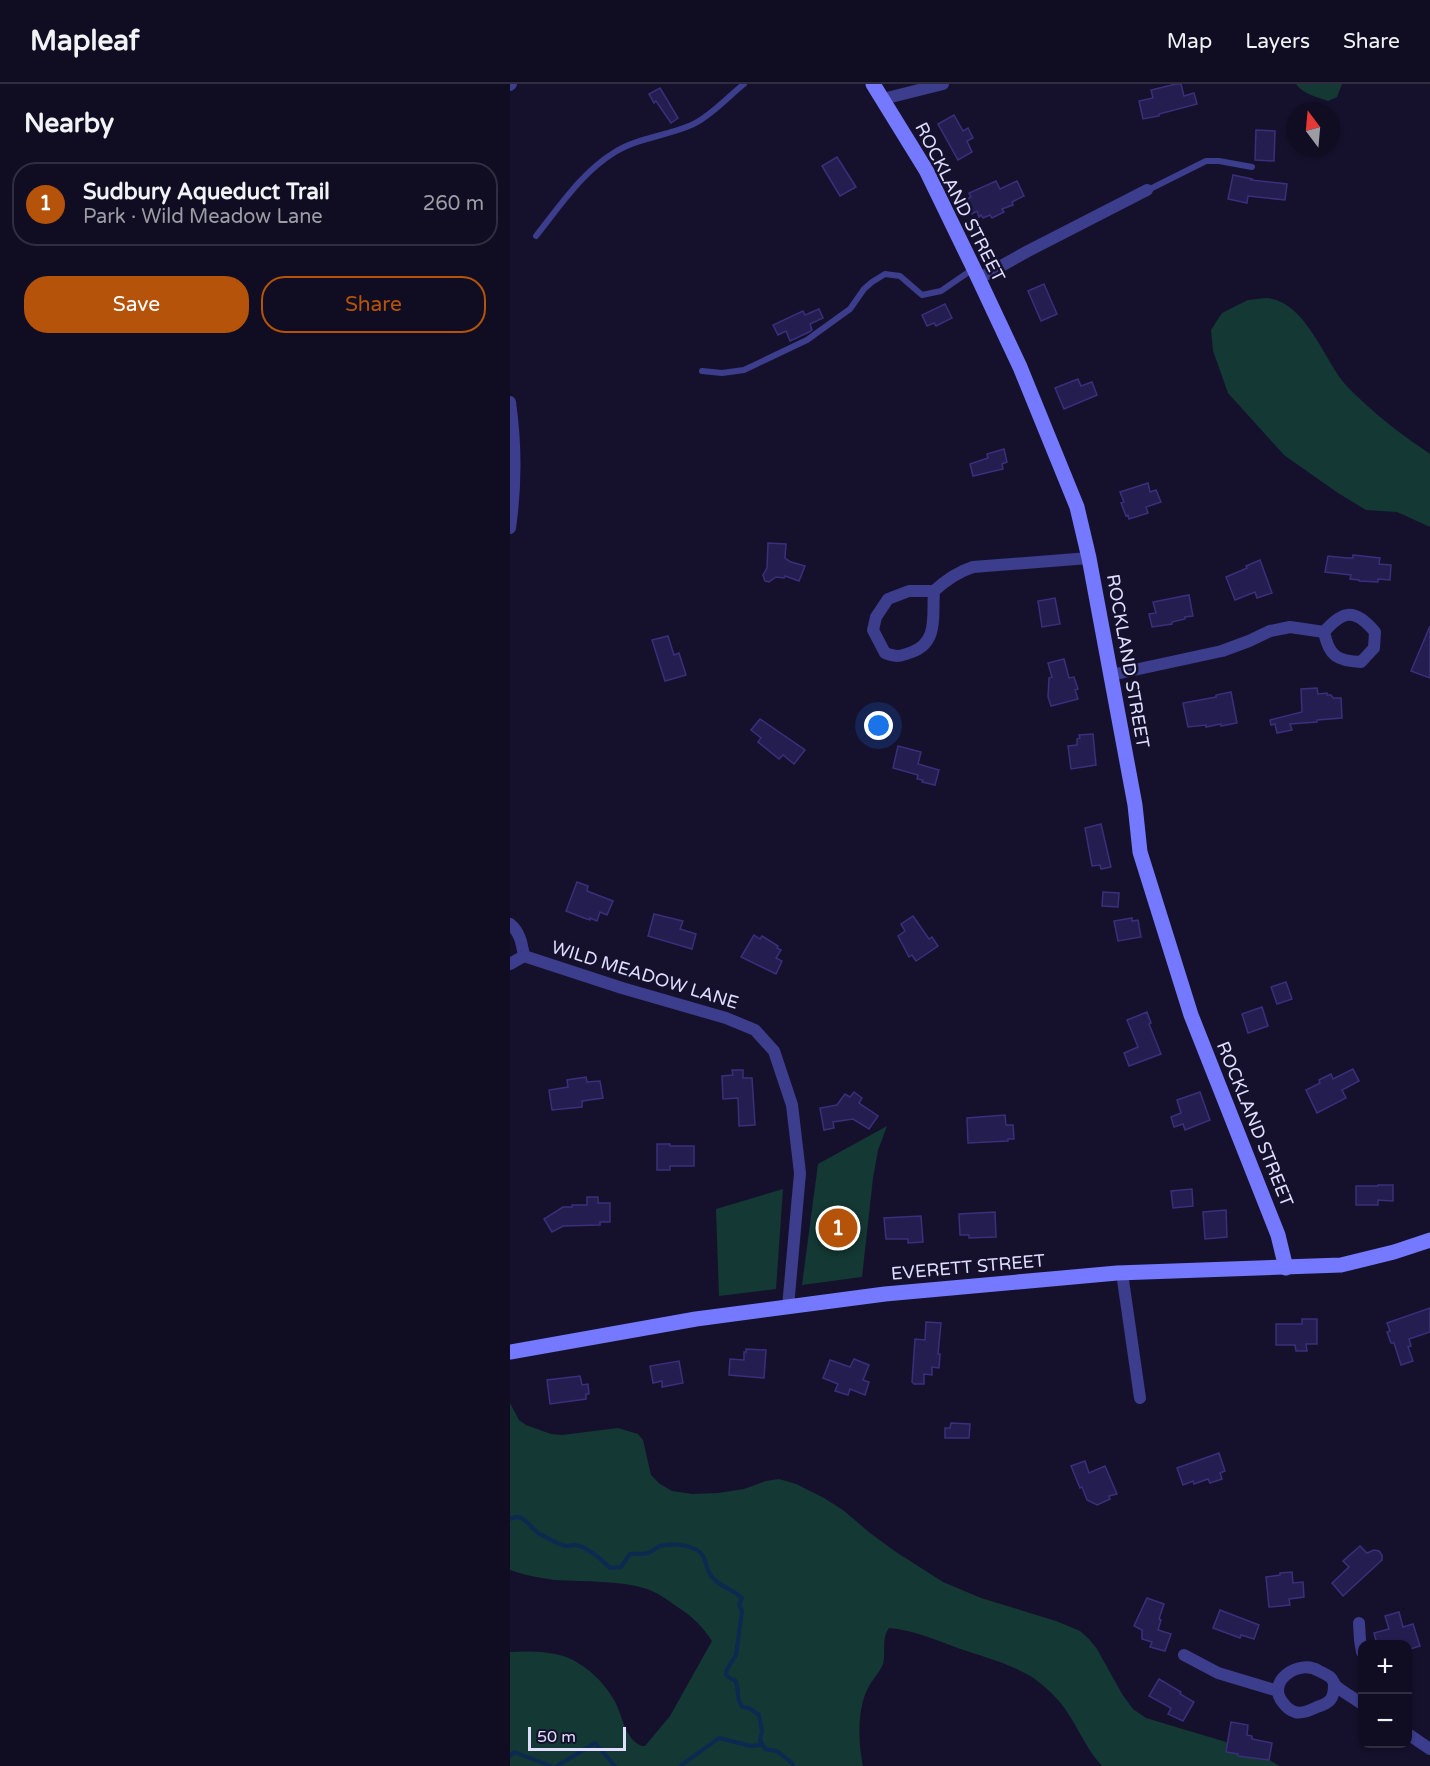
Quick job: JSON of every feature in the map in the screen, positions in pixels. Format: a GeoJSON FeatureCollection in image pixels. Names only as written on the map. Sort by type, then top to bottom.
{"type":"FeatureCollection","features":[{"type":"Feature","properties":{"kind":"street","name":"ROCKLAND STREET"},"geometry":{"type":"LineString","coordinates":[[873,84],[926,170],[1020,367],[1077,507],[1089,558],[1135,805],[1140,852],[1151,894],[1191,1015],[1278,1235],[1286,1268]]}},
{"type":"Feature","properties":{"kind":"street"},"geometry":{"type":"LineString","coordinates":[[883,99],[943,84]]}},
{"type":"Feature","properties":{"kind":"street"},"geometry":{"type":"LineString","coordinates":[[976,274],[1028,251],[1147,190]]}},
{"type":"Feature","properties":{"kind":"street"},"geometry":{"type":"LineString","coordinates":[[510,402],[514,430],[515,469],[510,528]]}},
{"type":"Feature","properties":{"kind":"street"},"geometry":{"type":"LineString","coordinates":[[934,591],[933,625],[929,641],[915,651],[898,657],[885,653],[873,630],[876,617],[888,599],[909,591],[934,591],[960,571],[973,567],[1089,558]]}},
{"type":"Feature","properties":{"kind":"street"},"geometry":{"type":"LineString","coordinates":[[1342,615],[1357,616],[1365,621],[1374,632],[1374,648],[1361,662],[1344,661],[1333,655],[1324,632],[1342,615]]}},
{"type":"Feature","properties":{"kind":"street"},"geometry":{"type":"LineString","coordinates":[[1111,675],[1222,651],[1270,631],[1290,627],[1324,632]]}},
{"type":"Feature","properties":{"kind":"street","name":"WILD MEADOW LANE"},"geometry":{"type":"LineString","coordinates":[[510,924],[519,935],[524,956]]}},
{"type":"Feature","properties":{"kind":"street","name":"WILD MEADOW LANE"},"geometry":{"type":"LineString","coordinates":[[510,964],[524,956],[622,988],[726,1018],[755,1030],[774,1051],[792,1105],[800,1173],[788,1306]]}},
{"type":"Feature","properties":{"kind":"street","name":"EVERETT STREET"},"geometry":{"type":"LineString","coordinates":[[510,1352],[696,1319],[885,1294],[1122,1273],[1341,1265],[1402,1250],[1430,1240]]}},
{"type":"Feature","properties":{"kind":"street"},"geometry":{"type":"LineString","coordinates":[[1122,1273],[1140,1398]]}},
{"type":"Feature","properties":{"kind":"street"},"geometry":{"type":"LineString","coordinates":[[1359,1623],[1360,1640]]}},
{"type":"Feature","properties":{"kind":"street"},"geometry":{"type":"LineString","coordinates":[[1184,1655],[1218,1673],[1278,1691]]}},
{"type":"Feature","properties":{"kind":"street"},"geometry":{"type":"LineString","coordinates":[[1305,1666],[1315,1668],[1331,1678],[1334,1685],[1334,1695],[1327,1704],[1302,1712],[1294,1712],[1287,1707],[1278,1691],[1283,1676],[1305,1666]]}},
{"type":"Feature","properties":{"kind":"street"},"geometry":{"type":"LineString","coordinates":[[1334,1685],[1358,1701]]}},
{"type":"Feature","properties":{"kind":"street"},"geometry":{"type":"LineString","coordinates":[[1412,1737],[1430,1749]]}},
{"type":"Feature","properties":{"kind":"lane"},"geometry":{"type":"LineString","coordinates":[[536,236],[594,167],[633,143],[690,126],[744,84]]}},
{"type":"Feature","properties":{"kind":"lane"},"geometry":{"type":"LineString","coordinates":[[1147,190],[1206,161],[1220,161],[1252,167]]}},
{"type":"Feature","properties":{"kind":"lane"},"geometry":{"type":"LineString","coordinates":[[702,370],[722,373],[744,370],[807,340],[850,309],[864,289],[885,274],[900,276],[922,295],[941,291],[976,274]]}},
{"type":"Feature","properties":{"kind":"green space"},"geometry":{"type":"Polygon","coordinates":[[[1296,84],[1342,84],[1337,97],[1328,101],[1306,93],[1296,84]]]}},
{"type":"Feature","properties":{"kind":"green space"},"geometry":{"type":"Polygon","coordinates":[[[1266,298],[1279,301],[1291,308],[1311,331],[1344,383],[1385,421],[1430,454],[1430,527],[1397,512],[1366,510],[1338,493],[1284,455],[1228,393],[1213,351],[1211,330],[1222,313],[1248,300],[1266,298]]]}},
{"type":"Feature","properties":{"kind":"green space"},"geometry":{"type":"Polygon","coordinates":[[[887,1126],[878,1150],[873,1178],[862,1277],[802,1285],[818,1164],[887,1126]]]}},
{"type":"Feature","properties":{"kind":"green space"},"geometry":{"type":"Polygon","coordinates":[[[783,1189],[776,1289],[719,1296],[716,1209],[783,1189]]]}},
{"type":"Feature","properties":{"kind":"green space"},"geometry":{"type":"Polygon","coordinates":[[[510,1403],[519,1420],[551,1434],[562,1435],[618,1428],[638,1434],[643,1440],[651,1475],[672,1491],[692,1494],[718,1493],[744,1489],[779,1479],[796,1484],[843,1510],[896,1552],[943,1582],[981,1598],[1056,1621],[1080,1631],[1097,1649],[1133,1709],[1146,1718],[1226,1742],[1280,1766],[1102,1766],[1059,1701],[1032,1677],[1004,1664],[931,1638],[889,1628],[885,1637],[883,1664],[864,1696],[860,1716],[859,1737],[863,1766],[510,1766],[510,1652],[552,1654],[566,1657],[580,1664],[593,1674],[610,1693],[631,1738],[636,1743],[645,1746],[670,1716],[712,1641],[689,1615],[664,1597],[647,1589],[613,1583],[555,1580],[510,1570],[510,1403]]]}},
{"type":"Feature","properties":{"kind":"building"},"geometry":{"type":"Polygon","coordinates":[[[1181,84],[1184,96],[1194,93],[1197,104],[1143,119],[1139,101],[1153,98],[1151,90],[1181,84]]]}},
{"type":"Feature","properties":{"kind":"building"},"geometry":{"type":"Polygon","coordinates":[[[660,88],[678,118],[671,123],[649,94],[660,88]]]}},
{"type":"Feature","properties":{"kind":"building"},"geometry":{"type":"Polygon","coordinates":[[[954,115],[963,131],[968,128],[973,138],[967,141],[972,152],[958,160],[938,124],[954,115]]]}},
{"type":"Feature","properties":{"kind":"building"},"geometry":{"type":"Polygon","coordinates":[[[1256,130],[1275,131],[1274,161],[1255,160],[1256,130]]]}},
{"type":"Feature","properties":{"kind":"building"},"geometry":{"type":"Polygon","coordinates":[[[837,157],[856,187],[840,196],[822,166],[837,157]]]}},
{"type":"Feature","properties":{"kind":"building"},"geometry":{"type":"Polygon","coordinates":[[[1233,175],[1251,180],[1287,184],[1285,200],[1248,196],[1247,203],[1228,199],[1233,175]]]}},
{"type":"Feature","properties":{"kind":"building"},"geometry":{"type":"Polygon","coordinates":[[[996,181],[1000,189],[1017,181],[1024,196],[1012,202],[1013,205],[1002,209],[1004,212],[992,218],[990,215],[979,217],[977,211],[972,214],[965,200],[971,197],[969,193],[996,181]]]}},
{"type":"Feature","properties":{"kind":"building"},"geometry":{"type":"Polygon","coordinates":[[[1044,284],[1057,314],[1041,321],[1028,291],[1044,284]]]}},
{"type":"Feature","properties":{"kind":"building"},"geometry":{"type":"Polygon","coordinates":[[[945,304],[952,318],[936,326],[934,323],[927,326],[922,315],[945,304]]]}},
{"type":"Feature","properties":{"kind":"building"},"geometry":{"type":"Polygon","coordinates":[[[819,309],[823,318],[810,324],[812,330],[790,341],[786,331],[778,335],[773,325],[803,311],[805,315],[819,309]]]}},
{"type":"Feature","properties":{"kind":"building"},"geometry":{"type":"Polygon","coordinates":[[[1078,379],[1081,386],[1092,382],[1097,395],[1064,409],[1055,388],[1078,379]]]}},
{"type":"Feature","properties":{"kind":"building"},"geometry":{"type":"Polygon","coordinates":[[[1004,449],[1007,462],[1002,464],[1003,469],[973,476],[970,464],[988,458],[987,454],[1004,449]]]}},
{"type":"Feature","properties":{"kind":"building"},"geometry":{"type":"Polygon","coordinates":[[[1148,483],[1150,492],[1156,490],[1161,502],[1146,507],[1148,513],[1129,519],[1121,503],[1124,502],[1120,492],[1148,483]]]}},
{"type":"Feature","properties":{"kind":"building"},"geometry":{"type":"Polygon","coordinates":[[[768,543],[786,544],[785,558],[805,566],[799,581],[785,576],[784,578],[776,577],[769,582],[765,581],[763,575],[767,568],[768,543]]]}},
{"type":"Feature","properties":{"kind":"building"},"geometry":{"type":"Polygon","coordinates":[[[1353,555],[1380,558],[1379,564],[1391,565],[1390,580],[1359,581],[1350,579],[1351,575],[1325,572],[1328,556],[1353,558],[1353,555]]]}},
{"type":"Feature","properties":{"kind":"building"},"geometry":{"type":"Polygon","coordinates":[[[1260,560],[1272,593],[1257,598],[1255,592],[1235,600],[1226,577],[1260,560]]]}},
{"type":"Feature","properties":{"kind":"building"},"geometry":{"type":"Polygon","coordinates":[[[1189,595],[1193,616],[1185,617],[1172,624],[1152,627],[1149,614],[1156,613],[1153,602],[1189,595]]]}},
{"type":"Feature","properties":{"kind":"building"},"geometry":{"type":"Polygon","coordinates":[[[1055,598],[1060,624],[1042,627],[1038,601],[1055,598]]]}},
{"type":"Feature","properties":{"kind":"building"},"geometry":{"type":"Polygon","coordinates":[[[1430,626],[1430,678],[1411,671],[1430,626]]]}},
{"type":"Feature","properties":{"kind":"building"},"geometry":{"type":"Polygon","coordinates":[[[668,636],[674,655],[679,653],[686,675],[665,681],[652,640],[668,636]]]}},
{"type":"Feature","properties":{"kind":"building"},"geometry":{"type":"Polygon","coordinates":[[[1064,659],[1069,678],[1074,677],[1078,699],[1051,706],[1048,697],[1049,678],[1052,677],[1048,663],[1064,659]]]}},
{"type":"Feature","properties":{"kind":"building"},"geometry":{"type":"Polygon","coordinates":[[[1317,688],[1318,694],[1327,693],[1333,698],[1341,698],[1342,718],[1290,724],[1292,730],[1277,733],[1275,724],[1271,725],[1270,720],[1302,712],[1301,689],[1317,688]]]}},
{"type":"Feature","properties":{"kind":"building"},"geometry":{"type":"Polygon","coordinates":[[[1231,692],[1237,723],[1188,727],[1183,703],[1231,692]]]}},
{"type":"Feature","properties":{"kind":"building"},"geometry":{"type":"Polygon","coordinates":[[[760,719],[805,750],[794,764],[783,755],[779,759],[758,742],[761,738],[751,730],[760,719]]]}},
{"type":"Feature","properties":{"kind":"building"},"geometry":{"type":"Polygon","coordinates":[[[1093,734],[1096,765],[1071,769],[1068,746],[1077,745],[1079,735],[1093,734]]]}},
{"type":"Feature","properties":{"kind":"building"},"geometry":{"type":"Polygon","coordinates":[[[898,746],[921,752],[918,764],[939,770],[935,785],[922,782],[923,780],[917,779],[918,775],[893,768],[898,746]]]}},
{"type":"Feature","properties":{"kind":"building"},"geometry":{"type":"Polygon","coordinates":[[[1101,824],[1111,867],[1101,869],[1100,865],[1092,866],[1085,828],[1101,824]]]}},
{"type":"Feature","properties":{"kind":"building"},"geometry":{"type":"Polygon","coordinates":[[[577,882],[588,886],[587,891],[613,901],[607,915],[600,912],[597,921],[566,911],[577,882]]]}},
{"type":"Feature","properties":{"kind":"building"},"geometry":{"type":"Polygon","coordinates":[[[1103,892],[1119,893],[1118,907],[1102,906],[1103,892]]]}},
{"type":"Feature","properties":{"kind":"building"},"geometry":{"type":"Polygon","coordinates":[[[654,914],[683,921],[680,929],[696,934],[692,949],[648,936],[654,914]]]}},
{"type":"Feature","properties":{"kind":"building"},"geometry":{"type":"Polygon","coordinates":[[[913,916],[929,939],[932,937],[938,946],[916,961],[912,955],[909,957],[898,936],[905,931],[901,924],[913,916]]]}},
{"type":"Feature","properties":{"kind":"building"},"geometry":{"type":"Polygon","coordinates":[[[1132,918],[1132,921],[1138,920],[1141,937],[1118,941],[1114,921],[1132,918]]]}},
{"type":"Feature","properties":{"kind":"building"},"geometry":{"type":"Polygon","coordinates":[[[754,935],[760,939],[762,936],[781,950],[776,958],[782,961],[776,974],[741,957],[754,935]]]}},
{"type":"Feature","properties":{"kind":"building"},"geometry":{"type":"Polygon","coordinates":[[[1286,982],[1292,999],[1277,1004],[1271,987],[1286,982]]]}},
{"type":"Feature","properties":{"kind":"building"},"geometry":{"type":"Polygon","coordinates":[[[1262,1007],[1268,1026],[1248,1033],[1242,1014],[1262,1007]]]}},
{"type":"Feature","properties":{"kind":"building"},"geometry":{"type":"Polygon","coordinates":[[[1147,1012],[1151,1023],[1149,1024],[1161,1054],[1129,1066],[1124,1053],[1138,1047],[1127,1020],[1147,1012]]]}},
{"type":"Feature","properties":{"kind":"building"},"geometry":{"type":"Polygon","coordinates":[[[1353,1069],[1359,1081],[1342,1090],[1346,1098],[1317,1113],[1306,1090],[1331,1074],[1333,1079],[1353,1069]]]}},
{"type":"Feature","properties":{"kind":"building"},"geometry":{"type":"Polygon","coordinates":[[[732,1070],[743,1070],[743,1078],[752,1078],[755,1125],[739,1126],[738,1098],[723,1099],[722,1076],[733,1075],[732,1070]]]}},
{"type":"Feature","properties":{"kind":"building"},"geometry":{"type":"Polygon","coordinates":[[[586,1077],[587,1082],[600,1081],[603,1098],[582,1101],[582,1107],[552,1110],[549,1090],[568,1087],[567,1080],[586,1077]]]}},
{"type":"Feature","properties":{"kind":"building"},"geometry":{"type":"Polygon","coordinates":[[[854,1092],[862,1098],[859,1103],[878,1116],[869,1129],[853,1119],[833,1122],[834,1128],[824,1130],[820,1108],[837,1105],[845,1094],[850,1097],[854,1092]]]}},
{"type":"Feature","properties":{"kind":"building"},"geometry":{"type":"Polygon","coordinates":[[[1200,1092],[1210,1120],[1185,1130],[1183,1124],[1174,1127],[1171,1117],[1181,1113],[1177,1100],[1200,1092]]]}},
{"type":"Feature","properties":{"kind":"building"},"geometry":{"type":"Polygon","coordinates":[[[1005,1115],[1006,1125],[1013,1125],[1014,1139],[968,1143],[967,1118],[1005,1115]]]}},
{"type":"Feature","properties":{"kind":"building"},"geometry":{"type":"Polygon","coordinates":[[[657,1144],[694,1146],[694,1166],[670,1166],[670,1170],[657,1170],[657,1144]]]}},
{"type":"Feature","properties":{"kind":"building"},"geometry":{"type":"Polygon","coordinates":[[[1393,1185],[1393,1201],[1378,1200],[1378,1205],[1356,1205],[1356,1186],[1393,1185]]]}},
{"type":"Feature","properties":{"kind":"building"},"geometry":{"type":"Polygon","coordinates":[[[1192,1189],[1193,1206],[1173,1208],[1171,1191],[1192,1189]]]}},
{"type":"Feature","properties":{"kind":"building"},"geometry":{"type":"Polygon","coordinates":[[[587,1197],[598,1197],[598,1203],[610,1203],[610,1222],[600,1222],[600,1225],[563,1226],[552,1232],[544,1219],[563,1207],[587,1205],[587,1197]]]}},
{"type":"Feature","properties":{"kind":"building"},"geometry":{"type":"Polygon","coordinates":[[[1226,1210],[1227,1237],[1205,1239],[1203,1212],[1226,1210]]]}},
{"type":"Feature","properties":{"kind":"building"},"geometry":{"type":"Polygon","coordinates":[[[995,1212],[996,1237],[969,1238],[969,1235],[960,1235],[959,1214],[995,1212]]]}},
{"type":"Feature","properties":{"kind":"building"},"geometry":{"type":"Polygon","coordinates":[[[921,1216],[923,1242],[908,1243],[908,1239],[886,1239],[884,1218],[921,1216]]]}},
{"type":"Feature","properties":{"kind":"building"},"geometry":{"type":"Polygon","coordinates":[[[1430,1308],[1430,1332],[1409,1339],[1411,1346],[1408,1347],[1413,1361],[1401,1365],[1394,1343],[1391,1343],[1387,1332],[1390,1331],[1387,1323],[1430,1308]]]}},
{"type":"Feature","properties":{"kind":"building"},"geometry":{"type":"Polygon","coordinates":[[[1302,1319],[1317,1319],[1317,1344],[1306,1344],[1307,1351],[1296,1351],[1295,1345],[1276,1345],[1276,1324],[1302,1324],[1302,1319]]]}},
{"type":"Feature","properties":{"kind":"building"},"geometry":{"type":"Polygon","coordinates":[[[926,1322],[941,1323],[939,1368],[932,1367],[932,1375],[924,1374],[924,1384],[914,1384],[912,1382],[915,1339],[925,1340],[926,1322]]]}},
{"type":"Feature","properties":{"kind":"building"},"geometry":{"type":"Polygon","coordinates":[[[746,1349],[766,1350],[764,1378],[729,1375],[730,1359],[744,1360],[746,1349]]]}},
{"type":"Feature","properties":{"kind":"building"},"geometry":{"type":"Polygon","coordinates":[[[854,1359],[869,1365],[863,1380],[869,1382],[865,1395],[850,1389],[848,1395],[835,1391],[838,1384],[823,1378],[830,1360],[850,1367],[854,1359]]]}},
{"type":"Feature","properties":{"kind":"building"},"geometry":{"type":"Polygon","coordinates":[[[679,1361],[683,1383],[662,1387],[662,1381],[653,1383],[650,1366],[679,1361]]]}},
{"type":"Feature","properties":{"kind":"building"},"geometry":{"type":"Polygon","coordinates":[[[580,1376],[582,1385],[588,1384],[589,1394],[586,1394],[586,1399],[550,1404],[547,1380],[580,1376]]]}},
{"type":"Feature","properties":{"kind":"building"},"geometry":{"type":"Polygon","coordinates":[[[951,1423],[970,1424],[969,1438],[945,1438],[945,1428],[950,1428],[951,1423]]]}},
{"type":"Feature","properties":{"kind":"building"},"geometry":{"type":"Polygon","coordinates":[[[1219,1453],[1225,1471],[1220,1473],[1222,1479],[1210,1483],[1208,1479],[1194,1484],[1193,1481],[1183,1485],[1177,1468],[1219,1453]]]}},
{"type":"Feature","properties":{"kind":"building"},"geometry":{"type":"Polygon","coordinates":[[[1085,1461],[1089,1473],[1105,1466],[1117,1494],[1109,1496],[1110,1499],[1097,1505],[1087,1500],[1071,1466],[1085,1461]]]}},
{"type":"Feature","properties":{"kind":"building"},"geometry":{"type":"Polygon","coordinates":[[[1360,1546],[1367,1553],[1374,1550],[1379,1551],[1382,1560],[1343,1596],[1332,1583],[1349,1567],[1343,1561],[1360,1546]]]}},
{"type":"Feature","properties":{"kind":"building"},"geometry":{"type":"Polygon","coordinates":[[[1292,1572],[1293,1583],[1303,1582],[1304,1597],[1289,1599],[1290,1605],[1269,1607],[1266,1577],[1292,1572]]]}},
{"type":"Feature","properties":{"kind":"building"},"geometry":{"type":"Polygon","coordinates":[[[1147,1598],[1164,1604],[1158,1630],[1171,1634],[1165,1651],[1150,1647],[1152,1642],[1142,1639],[1142,1630],[1134,1626],[1147,1598]]]}},
{"type":"Feature","properties":{"kind":"building"},"geometry":{"type":"Polygon","coordinates":[[[1220,1610],[1259,1625],[1254,1639],[1241,1635],[1240,1638],[1213,1628],[1220,1610]]]}},
{"type":"Feature","properties":{"kind":"building"},"geometry":{"type":"Polygon","coordinates":[[[1399,1612],[1403,1627],[1413,1624],[1420,1646],[1412,1648],[1412,1640],[1376,1640],[1374,1633],[1389,1629],[1385,1616],[1399,1612]]]}},
{"type":"Feature","properties":{"kind":"building"},"geometry":{"type":"Polygon","coordinates":[[[1159,1679],[1194,1702],[1183,1721],[1168,1714],[1171,1708],[1149,1696],[1159,1679]]]}},
{"type":"Feature","properties":{"kind":"building"},"geometry":{"type":"Polygon","coordinates":[[[1231,1722],[1248,1725],[1247,1735],[1252,1736],[1252,1739],[1272,1743],[1269,1760],[1226,1752],[1231,1722]]]}},
{"type":"Feature","properties":{"kind":"waterway"},"geometry":{"type":"LineString","coordinates":[[510,1519],[515,1517],[523,1519],[536,1532],[559,1544],[585,1548],[610,1568],[621,1567],[630,1554],[646,1554],[665,1545],[683,1545],[700,1552],[712,1577],[742,1598],[739,1605],[742,1611],[736,1655],[726,1675],[735,1680],[738,1687],[738,1699],[742,1707],[749,1708],[759,1715],[762,1731],[760,1740],[765,1749],[777,1751],[793,1766]]}},
{"type":"Feature","properties":{"kind":"waterway"},"geometry":{"type":"LineString","coordinates":[[680,1766],[719,1738],[751,1746],[762,1745]]}},
{"type":"Feature","properties":{"kind":"waterway"},"geometry":{"type":"LineString","coordinates":[[557,1766],[595,1743],[615,1766]]}},
{"type":"Feature","properties":{"kind":"waterway"},"geometry":{"type":"LineString","coordinates":[[510,1756],[514,1752],[551,1766]]}},
{"type":"Feature","properties":{"kind":"place","name":"Sudbury Aqueduct Trail"},"geometry":{"type":"Point","coordinates":[838,1228]}}]}
